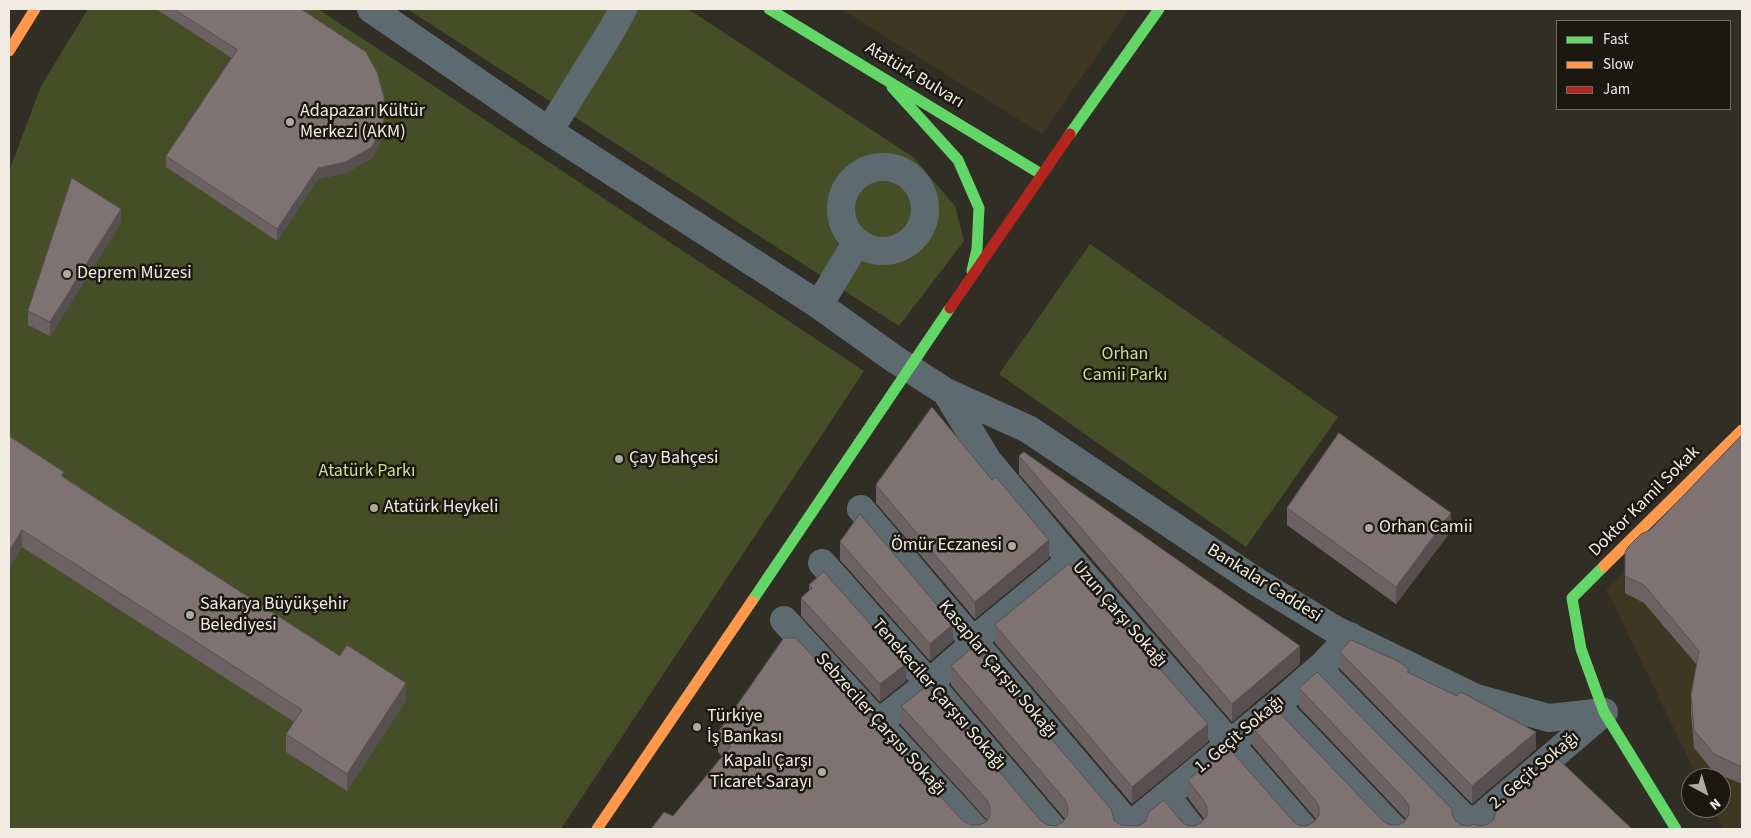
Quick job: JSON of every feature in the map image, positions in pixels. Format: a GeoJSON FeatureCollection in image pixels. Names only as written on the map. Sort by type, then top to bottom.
{"type":"FeatureCollection","features":[{"type":"Feature","properties":{"kind":"main road"},"geometry":{"type":"LineString","coordinates":[[9,51],[35,9]]}},
{"type":"Feature","properties":{"kind":"main road","name":"Atatürk Bulvarı"},"geometry":{"type":"LineString","coordinates":[[768,9],[1042,174]]}},
{"type":"Feature","properties":{"kind":"main road"},"geometry":{"type":"LineString","coordinates":[[597,829],[970,279],[1159,9]]}},
{"type":"Feature","properties":{"kind":"main road"},"geometry":{"type":"LineString","coordinates":[[887,82],[958,160],[979,208],[977,249],[970,279]]}},
{"type":"Feature","properties":{"kind":"main road","name":"Doktor Kamil Sokak"},"geometry":{"type":"LineString","coordinates":[[1604,712],[1581,649],[1572,598],[1742,430]]}},
{"type":"Feature","properties":{"kind":"main road"},"geometry":{"type":"LineString","coordinates":[[1604,712],[1676,829]]}},
{"type":"Feature","properties":{"kind":"street","name":"Bankalar Caddesi"},"geometry":{"type":"LineString","coordinates":[[371,9],[549,131],[819,305],[909,369],[946,392],[1028,430],[1257,582],[1334,629],[1476,698],[1549,718],[1604,712]]}},
{"type":"Feature","properties":{"kind":"street"},"geometry":{"type":"LineString","coordinates":[[549,131],[623,9]]}},
{"type":"Feature","properties":{"kind":"street"},"geometry":{"type":"LineString","coordinates":[[819,305],[856,243]]}},
{"type":"Feature","properties":{"kind":"street","name":"Uzun Çarşı Sokağı"},"geometry":{"type":"LineString","coordinates":[[946,392],[988,461],[1071,560],[1304,829]]}},
{"type":"Feature","properties":{"kind":"street","name":"Kasaplar Çarşısı Sokağı"},"geometry":{"type":"LineString","coordinates":[[861,509],[1130,828]]}},
{"type":"Feature","properties":{"kind":"street"},"geometry":{"type":"LineString","coordinates":[[886,717],[929,683],[968,649],[973,642],[1071,560]]}},
{"type":"Feature","properties":{"kind":"street","name":"Tenekeciler Çarşısı Sokağı"},"geometry":{"type":"LineString","coordinates":[[822,563],[929,683],[1053,829]]}},
{"type":"Feature","properties":{"kind":"street","name":"Sebzeciler Çarşısı Sokağı"},"geometry":{"type":"LineString","coordinates":[[784,620],[975,829]]}},
{"type":"Feature","properties":{"kind":"street","name":"1. Geçit Sokağı"},"geometry":{"type":"LineString","coordinates":[[1130,828],[1324,664],[1350,636]]}},
{"type":"Feature","properties":{"kind":"street"},"geometry":{"type":"LineString","coordinates":[[1324,664],[1325,676],[1473,827]]}},
{"type":"Feature","properties":{"kind":"street"},"geometry":{"type":"LineString","coordinates":[[1278,704],[1283,713],[1394,829]]}},
{"type":"Feature","properties":{"kind":"street","name":"2. Geçit Sokağı"},"geometry":{"type":"LineString","coordinates":[[1473,827],[1604,712]]}},
{"type":"Feature","properties":{"kind":"street"},"geometry":{"type":"LineString","coordinates":[[1166,796],[1192,829]]}},
{"type":"Feature","properties":{"kind":"shaded area"},"geometry":{"type":"Polygon","coordinates":[[[841,9],[1129,9],[1042,134],[841,9]]]}},
{"type":"Feature","properties":{"kind":"shaded area"},"geometry":{"type":"Polygon","coordinates":[[[1742,460],[1742,829],[1723,829],[1718,818],[1731,818],[1731,768],[1693,768],[1606,589],[1742,460]]]}},
{"type":"Feature","properties":{"kind":"green space","name":"Atatürk Parkı"},"geometry":{"type":"Polygon","coordinates":[[[88,9],[318,9],[864,371],[561,829],[9,829],[9,171],[41,86],[88,9]]]}},
{"type":"Feature","properties":{"kind":"green space"},"geometry":{"type":"Polygon","coordinates":[[[407,9],[688,9],[913,157],[955,206],[964,241],[899,326],[407,9]]]}},
{"type":"Feature","properties":{"kind":"green space","name":"Orhan Camii Parkı"},"geometry":{"type":"Polygon","coordinates":[[[1090,244],[1338,417],[1246,547],[999,374],[1090,244]]]}},
{"type":"Feature","properties":{"kind":"building","name":"Adapazarı Kültür Merkezi (AKM)"},"geometry":{"type":"Polygon","coordinates":[[[174,9],[301,9],[366,52],[377,72],[384,97],[383,125],[372,147],[346,162],[318,168],[277,229],[166,156],[237,50],[174,9]]]}},
{"type":"Feature","properties":{"kind":"building","name":"Deprem Müzesi"},"geometry":{"type":"Polygon","coordinates":[[[72,178],[121,209],[50,322],[28,311],[72,178]]]}},
{"type":"Feature","properties":{"kind":"building"},"geometry":{"type":"Polygon","coordinates":[[[932,407],[992,480],[996,477],[1049,540],[975,602],[876,485],[932,407]]]}},
{"type":"Feature","properties":{"kind":"building","name":"Orhan Camii"},"geometry":{"type":"Polygon","coordinates":[[[1339,433],[1451,513],[1396,587],[1287,508],[1339,433]]]}},
{"type":"Feature","properties":{"kind":"building"},"geometry":{"type":"Polygon","coordinates":[[[1742,435],[1742,767],[1714,754],[1694,730],[1691,695],[1699,651],[1644,585],[1625,576],[1625,552],[1641,534],[1650,530],[1742,435]]]}},
{"type":"Feature","properties":{"kind":"building","name":"Sakarya Büyükşehir Belediyesi"},"geometry":{"type":"Polygon","coordinates":[[[9,436],[64,472],[61,476],[340,656],[347,645],[406,683],[347,774],[286,734],[302,710],[22,530],[9,551],[9,436]]]}},
{"type":"Feature","properties":{"kind":"building"},"geometry":{"type":"Polygon","coordinates":[[[1024,452],[1300,646],[1232,704],[1019,456],[1024,452]]]}},
{"type":"Feature","properties":{"kind":"building"},"geometry":{"type":"Polygon","coordinates":[[[860,514],[953,624],[930,644],[840,542],[860,514]]]}},
{"type":"Feature","properties":{"kind":"building"},"geometry":{"type":"Polygon","coordinates":[[[1069,564],[1208,724],[1132,787],[995,625],[1069,564]]]}},
{"type":"Feature","properties":{"kind":"building"},"geometry":{"type":"Polygon","coordinates":[[[824,572],[906,664],[880,684],[801,598],[812,588],[809,585],[824,572]]]}},
{"type":"Feature","properties":{"kind":"building"},"geometry":{"type":"Polygon","coordinates":[[[784,638],[796,638],[963,821],[971,825],[979,825],[986,822],[990,816],[987,800],[901,706],[927,686],[1041,821],[1048,825],[1056,826],[1063,822],[1067,816],[1068,808],[1065,800],[951,666],[973,647],[1111,809],[1114,820],[1121,825],[1138,826],[1145,822],[1149,812],[1164,800],[1186,825],[1194,826],[1201,823],[1207,816],[1207,808],[1188,780],[1228,747],[1293,821],[1298,825],[1306,826],[1314,822],[1319,815],[1316,801],[1252,727],[1275,708],[1383,821],[1390,825],[1398,825],[1404,822],[1409,814],[1409,806],[1405,800],[1299,688],[1317,672],[1452,809],[1455,820],[1461,825],[1469,826],[1474,824],[1480,826],[1488,824],[1494,819],[1496,806],[1555,756],[1632,829],[651,829],[664,812],[673,816],[731,746],[718,733],[784,638]]]}},
{"type":"Feature","properties":{"kind":"building"},"geometry":{"type":"Polygon","coordinates":[[[1351,640],[1400,662],[1409,670],[1407,672],[1457,696],[1461,692],[1536,732],[1472,786],[1340,652],[1351,640]]]}},
{"type":"Feature","properties":{"kind":"traffic: fast"},"geometry":{"type":"LineString","coordinates":[[769,9],[1041,174]]}},
{"type":"Feature","properties":{"kind":"traffic: fast"},"geometry":{"type":"LineString","coordinates":[[1070,134],[1159,9]]}},
{"type":"Feature","properties":{"kind":"traffic: fast"},"geometry":{"type":"LineString","coordinates":[[892,87],[958,160],[979,208],[977,249],[972,271]]}},
{"type":"Feature","properties":{"kind":"traffic: fast"},"geometry":{"type":"LineString","coordinates":[[752,601],[950,308]]}},
{"type":"Feature","properties":{"kind":"traffic: fast"},"geometry":{"type":"LineString","coordinates":[[1604,566],[1572,598],[1581,649],[1604,712],[1676,829]]}},
{"type":"Feature","properties":{"kind":"traffic: slow"},"geometry":{"type":"LineString","coordinates":[[9,51],[35,9]]}},
{"type":"Feature","properties":{"kind":"traffic: slow"},"geometry":{"type":"LineString","coordinates":[[1604,566],[1742,430]]}},
{"type":"Feature","properties":{"kind":"traffic: slow"},"geometry":{"type":"LineString","coordinates":[[597,829],[752,601]]}},
{"type":"Feature","properties":{"kind":"traffic: jam"},"geometry":{"type":"LineString","coordinates":[[950,308],[1070,134]]}},
{"type":"Feature","properties":{"kind":"place","name":"Adapazarı Kültür Merkezi (AKM)"},"geometry":{"type":"Point","coordinates":[290,122]}},
{"type":"Feature","properties":{"kind":"place","name":"Deprem Müzesi"},"geometry":{"type":"Point","coordinates":[67,274]}},
{"type":"Feature","properties":{"kind":"place","name":"Çay Bahçesi"},"geometry":{"type":"Point","coordinates":[619,459]}},
{"type":"Feature","properties":{"kind":"place","name":"Atatürk Heykeli"},"geometry":{"type":"Point","coordinates":[374,508]}},
{"type":"Feature","properties":{"kind":"place","name":"Orhan Camii"},"geometry":{"type":"Point","coordinates":[1369,528]}},
{"type":"Feature","properties":{"kind":"place","name":"Ömür Eczanesi"},"geometry":{"type":"Point","coordinates":[1012,546]}},
{"type":"Feature","properties":{"kind":"place","name":"Sakarya Büyükşehir Belediyesi"},"geometry":{"type":"Point","coordinates":[190,615]}},
{"type":"Feature","properties":{"kind":"place","name":"Türkiye İş Bankası"},"geometry":{"type":"Point","coordinates":[697,727]}},
{"type":"Feature","properties":{"kind":"place","name":"Kapalı Çarşı Ticaret Sarayı"},"geometry":{"type":"Point","coordinates":[822,772]}}]}
